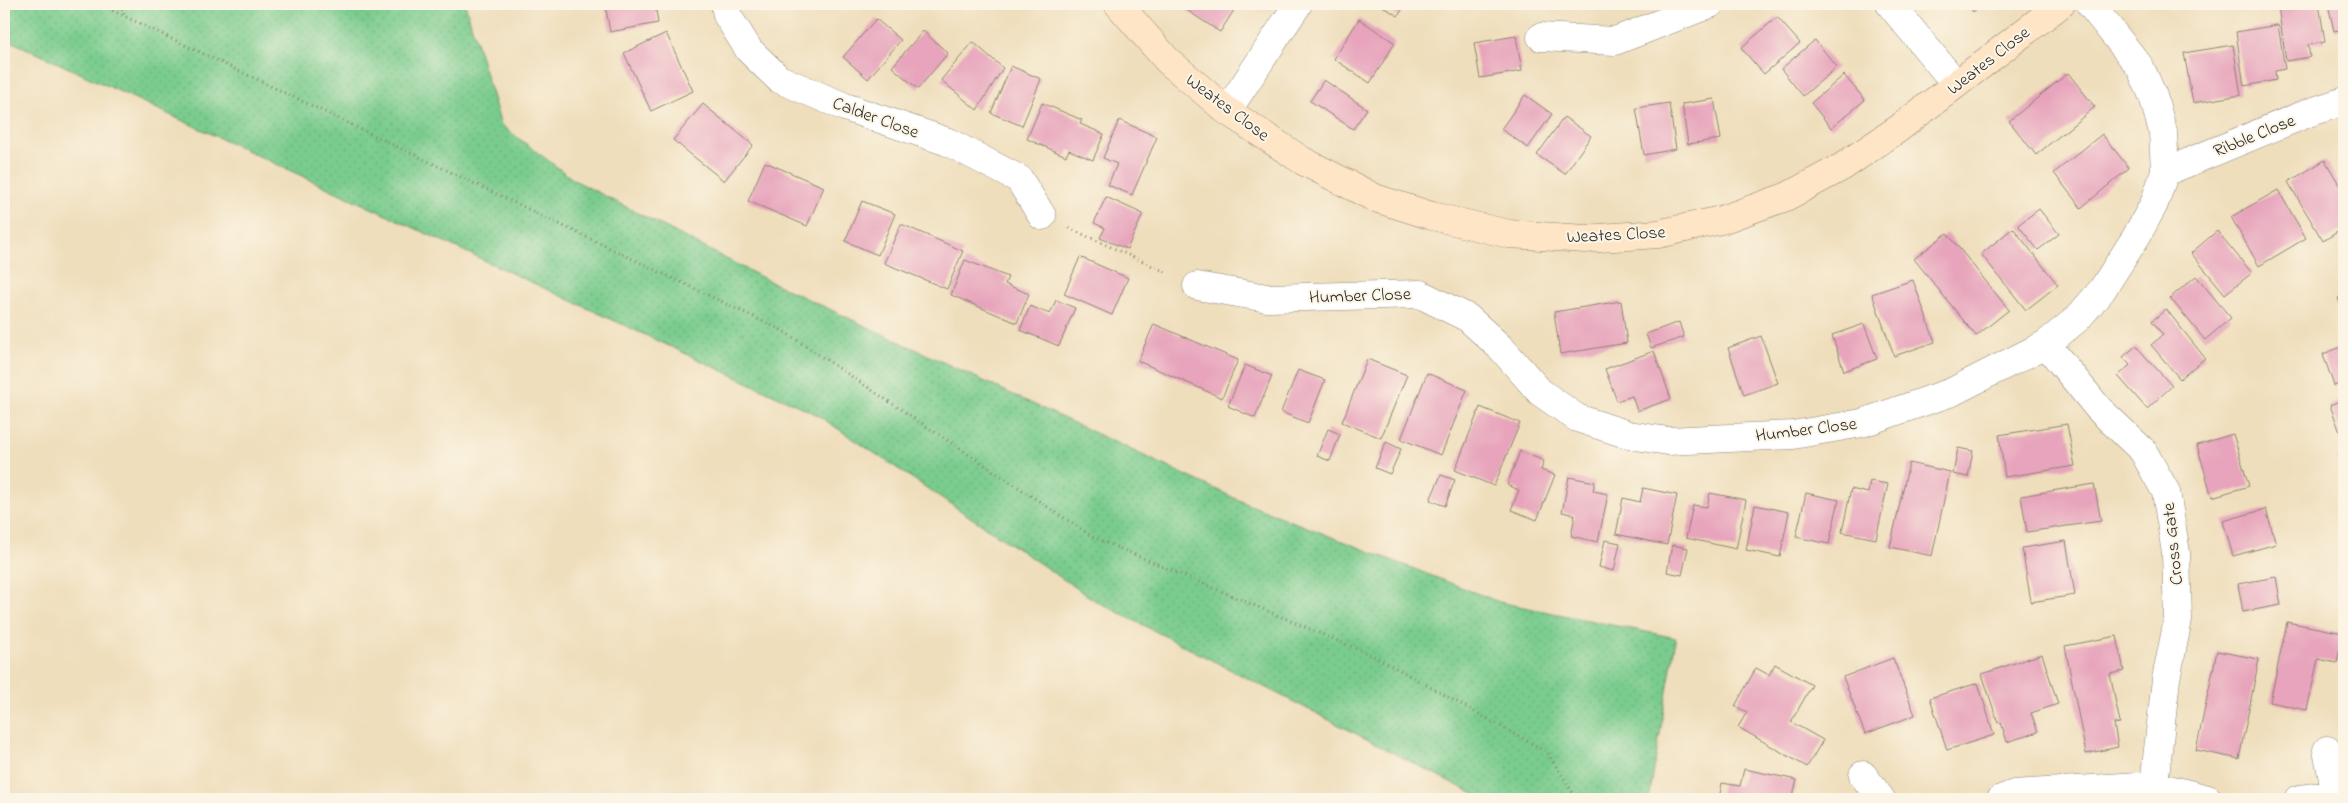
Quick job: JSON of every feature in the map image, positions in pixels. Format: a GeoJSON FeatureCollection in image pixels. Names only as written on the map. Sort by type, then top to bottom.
{"type":"FeatureCollection","features":[{"type":"Feature","properties":{"kind":"street","name":"Calder Close"},"geometry":{"type":"LineString","coordinates":[[724,4],[726,15],[748,50],[779,79],[845,108],[948,142],[1020,178],[1042,216]]}},
{"type":"Feature","properties":{"kind":"street","name":"Weates Close"},"geometry":{"type":"LineString","coordinates":[[1118,4],[1167,60],[1227,111],[1303,161],[1375,198],[1432,216],[1509,234],[1585,240],[1658,234],[1721,220],[1786,197],[1842,167],[1898,129],[2061,4]]}},
{"type":"Feature","properties":{"kind":"street"},"geometry":{"type":"LineString","coordinates":[[1227,111],[1298,4]]}},
{"type":"Feature","properties":{"kind":"street"},"geometry":{"type":"LineString","coordinates":[[1541,37],[1615,41],[1710,4]]}},
{"type":"Feature","properties":{"kind":"street"},"geometry":{"type":"LineString","coordinates":[[1890,4],[1956,84]]}},
{"type":"Feature","properties":{"kind":"street","name":"Humber Close"},"geometry":{"type":"LineString","coordinates":[[1197,286],[1267,298],[1420,294],[1468,318],[1502,349],[1540,392],[1577,418],[1628,436],[1668,441],[1793,434],[1862,423],[1952,392],[2046,344],[2077,319],[2102,290],[2136,237],[2154,204],[2165,172],[2163,132],[2153,96],[2140,67],[2090,4]]}},
{"type":"Feature","properties":{"kind":"street","name":"Ribble Close"},"geometry":{"type":"LineString","coordinates":[[2165,172],[2308,113],[2344,102]]}},
{"type":"Feature","properties":{"kind":"street","name":"Cross Gate"},"geometry":{"type":"LineString","coordinates":[[2046,344],[2098,408],[2143,451],[2166,492],[2176,553],[2178,620],[2166,679],[2154,785]]}},
{"type":"Feature","properties":{"kind":"street"},"geometry":{"type":"LineString","coordinates":[[2299,799],[2337,797],[2328,750]]}},
{"type":"Feature","properties":{"kind":"street"},"geometry":{"type":"LineString","coordinates":[[1863,775],[1880,799]]}},
{"type":"Feature","properties":{"kind":"street"},"geometry":{"type":"LineString","coordinates":[[2001,799],[2014,794],[2154,785],[2208,799]]}},
{"type":"Feature","properties":{"kind":"path"},"geometry":{"type":"LineString","coordinates":[[98,4],[783,330],[1093,538],[1376,657],[1547,752],[1577,799]]}},
{"type":"Feature","properties":{"kind":"path"},"geometry":{"type":"LineString","coordinates":[[120,4],[126,17]]}},
{"type":"Feature","properties":{"kind":"path"},"geometry":{"type":"LineString","coordinates":[[1042,216],[1197,286]]}},
{"type":"Feature","properties":{"kind":"green space"},"geometry":{"type":"Polygon","coordinates":[[[4,4],[465,4],[501,125],[574,180],[767,280],[1245,503],[1499,602],[1676,638],[1649,799],[1484,799],[1096,601],[816,414],[4,38],[4,4]]]}},
{"type":"Feature","properties":{"kind":"building"},"geometry":{"type":"Polygon","coordinates":[[[605,4],[655,4],[658,23],[610,32],[605,4]]]}},
{"type":"Feature","properties":{"kind":"building"},"geometry":{"type":"Polygon","coordinates":[[[1188,4],[1238,4],[1220,32],[1185,9],[1188,4]]]}},
{"type":"Feature","properties":{"kind":"building"},"geometry":{"type":"Polygon","coordinates":[[[1379,4],[1406,4],[1398,16],[1379,4]]]}},
{"type":"Feature","properties":{"kind":"building"},"geometry":{"type":"Polygon","coordinates":[[[1967,4],[1983,4],[1973,12],[1967,4]]]}},
{"type":"Feature","properties":{"kind":"building"},"geometry":{"type":"Polygon","coordinates":[[[2319,4],[2325,42],[2308,45],[2310,57],[2286,61],[2278,6],[2319,4]]]}},
{"type":"Feature","properties":{"kind":"building"},"geometry":{"type":"Polygon","coordinates":[[[2328,4],[2344,4],[2344,29],[2334,31],[2328,4]]]}},
{"type":"Feature","properties":{"kind":"building"},"geometry":{"type":"Polygon","coordinates":[[[1777,17],[1800,43],[1764,74],[1741,48],[1777,17]]]}},
{"type":"Feature","properties":{"kind":"building"},"geometry":{"type":"Polygon","coordinates":[[[876,19],[901,40],[868,79],[843,57],[876,19]]]}},
{"type":"Feature","properties":{"kind":"building"},"geometry":{"type":"Polygon","coordinates":[[[1359,19],[1395,43],[1370,83],[1334,59],[1359,19]]]}},
{"type":"Feature","properties":{"kind":"building"},"geometry":{"type":"Polygon","coordinates":[[[2278,25],[2285,69],[2275,71],[2276,80],[2244,86],[2236,32],[2278,25]]]}},
{"type":"Feature","properties":{"kind":"building"},"geometry":{"type":"Polygon","coordinates":[[[923,31],[948,53],[918,89],[892,67],[923,31]]]}},
{"type":"Feature","properties":{"kind":"building"},"geometry":{"type":"Polygon","coordinates":[[[666,33],[693,91],[651,111],[624,53],[666,33]]]}},
{"type":"Feature","properties":{"kind":"building"},"geometry":{"type":"Polygon","coordinates":[[[1516,36],[1522,71],[1480,78],[1474,43],[1516,36]]]}},
{"type":"Feature","properties":{"kind":"building"},"geometry":{"type":"Polygon","coordinates":[[[1815,40],[1837,67],[1803,96],[1781,69],[1815,40]]]}},
{"type":"Feature","properties":{"kind":"building"},"geometry":{"type":"Polygon","coordinates":[[[973,42],[1003,68],[977,110],[941,80],[973,42]]]}},
{"type":"Feature","properties":{"kind":"building"},"geometry":{"type":"Polygon","coordinates":[[[2233,45],[2241,95],[2193,103],[2184,53],[2233,45]]]}},
{"type":"Feature","properties":{"kind":"building"},"geometry":{"type":"Polygon","coordinates":[[[1011,66],[1041,79],[1022,126],[991,113],[1011,66]]]}},
{"type":"Feature","properties":{"kind":"building"},"geometry":{"type":"Polygon","coordinates":[[[2068,73],[2095,107],[2036,155],[2009,121],[2068,73]]]}},
{"type":"Feature","properties":{"kind":"building"},"geometry":{"type":"Polygon","coordinates":[[[1844,75],[1865,100],[1831,128],[1811,103],[1844,75]]]}},
{"type":"Feature","properties":{"kind":"building"},"geometry":{"type":"Polygon","coordinates":[[[1324,80],[1367,109],[1353,129],[1310,101],[1324,80]]]}},
{"type":"Feature","properties":{"kind":"building"},"geometry":{"type":"Polygon","coordinates":[[[1525,95],[1552,114],[1528,148],[1501,129],[1525,95]]]}},
{"type":"Feature","properties":{"kind":"building"},"geometry":{"type":"Polygon","coordinates":[[[1714,99],[1721,139],[1688,144],[1682,104],[1714,99]]]}},
{"type":"Feature","properties":{"kind":"building"},"geometry":{"type":"Polygon","coordinates":[[[1042,103],[1082,120],[1080,124],[1104,134],[1093,160],[1069,150],[1066,156],[1027,139],[1042,103]]]}},
{"type":"Feature","properties":{"kind":"building"},"geometry":{"type":"Polygon","coordinates":[[[1669,103],[1676,149],[1644,155],[1636,108],[1669,103]]]}},
{"type":"Feature","properties":{"kind":"building"},"geometry":{"type":"Polygon","coordinates":[[[703,104],[753,145],[724,181],[673,140],[703,104]]]}},
{"type":"Feature","properties":{"kind":"building"},"geometry":{"type":"Polygon","coordinates":[[[1564,117],[1591,136],[1565,174],[1537,155],[1564,117]]]}},
{"type":"Feature","properties":{"kind":"building"},"geometry":{"type":"Polygon","coordinates":[[[1119,120],[1157,137],[1132,195],[1108,185],[1117,164],[1103,158],[1119,120]]]}},
{"type":"Feature","properties":{"kind":"building"},"geometry":{"type":"Polygon","coordinates":[[[2102,134],[2129,168],[2081,208],[2054,173],[2102,134]]]}},
{"type":"Feature","properties":{"kind":"building"},"geometry":{"type":"Polygon","coordinates":[[[2325,160],[2344,193],[2344,228],[2323,241],[2288,182],[2325,160]]]}},
{"type":"Feature","properties":{"kind":"building"},"geometry":{"type":"Polygon","coordinates":[[[765,162],[824,187],[807,226],[748,201],[765,162]]]}},
{"type":"Feature","properties":{"kind":"building"},"geometry":{"type":"Polygon","coordinates":[[[2278,190],[2306,238],[2259,266],[2231,217],[2278,190]]]}},
{"type":"Feature","properties":{"kind":"building"},"geometry":{"type":"Polygon","coordinates":[[[1106,197],[1143,214],[1127,249],[1100,238],[1105,228],[1094,223],[1106,197]]]}},
{"type":"Feature","properties":{"kind":"building"},"geometry":{"type":"Polygon","coordinates":[[[862,201],[895,214],[878,255],[845,241],[862,201]]]}},
{"type":"Feature","properties":{"kind":"building"},"geometry":{"type":"Polygon","coordinates":[[[2039,209],[2059,234],[2038,250],[2018,225],[2039,209]]]}},
{"type":"Feature","properties":{"kind":"building"},"geometry":{"type":"Polygon","coordinates":[[[901,224],[963,251],[947,289],[884,263],[901,224]]]}},
{"type":"Feature","properties":{"kind":"building"},"geometry":{"type":"Polygon","coordinates":[[[2013,228],[2058,285],[2026,310],[1981,254],[2013,228]]]}},
{"type":"Feature","properties":{"kind":"building"},"geometry":{"type":"Polygon","coordinates":[[[2217,231],[2252,273],[2225,294],[2191,253],[2217,231]]]}},
{"type":"Feature","properties":{"kind":"building"},"geometry":{"type":"Polygon","coordinates":[[[1947,233],[2009,310],[1976,336],[1914,259],[1947,233]]]}},
{"type":"Feature","properties":{"kind":"building"},"geometry":{"type":"Polygon","coordinates":[[[1080,257],[1128,278],[1112,315],[1064,294],[1080,257]]]}},
{"type":"Feature","properties":{"kind":"building"},"geometry":{"type":"Polygon","coordinates":[[[965,260],[1008,277],[1005,284],[1029,294],[1017,323],[951,295],[965,260]]]}},
{"type":"Feature","properties":{"kind":"building"},"geometry":{"type":"Polygon","coordinates":[[[2196,276],[2231,318],[2205,340],[2170,298],[2196,276]]]}},
{"type":"Feature","properties":{"kind":"building"},"geometry":{"type":"Polygon","coordinates":[[[1913,280],[1935,342],[1894,356],[1872,294],[1913,280]]]}},
{"type":"Feature","properties":{"kind":"building"},"geometry":{"type":"Polygon","coordinates":[[[2344,296],[2344,314],[2338,298],[2344,296]]]}},
{"type":"Feature","properties":{"kind":"building"},"geometry":{"type":"Polygon","coordinates":[[[1056,300],[1075,308],[1059,346],[1020,330],[1030,306],[1050,314],[1056,300]]]}},
{"type":"Feature","properties":{"kind":"building"},"geometry":{"type":"Polygon","coordinates":[[[1621,301],[1627,343],[1560,354],[1554,312],[1621,301]]]}},
{"type":"Feature","properties":{"kind":"building"},"geometry":{"type":"Polygon","coordinates":[[[2166,309],[2205,358],[2180,379],[2151,345],[2163,335],[2152,321],[2166,309]]]}},
{"type":"Feature","properties":{"kind":"building"},"geometry":{"type":"Polygon","coordinates":[[[1679,322],[1684,337],[1651,348],[1646,334],[1679,322]]]}},
{"type":"Feature","properties":{"kind":"building"},"geometry":{"type":"Polygon","coordinates":[[[1154,324],[1238,360],[1222,398],[1138,361],[1154,324]]]}},
{"type":"Feature","properties":{"kind":"building"},"geometry":{"type":"Polygon","coordinates":[[[1864,324],[1877,359],[1844,371],[1832,335],[1864,324]]]}},
{"type":"Feature","properties":{"kind":"building"},"geometry":{"type":"Polygon","coordinates":[[[1761,336],[1778,383],[1744,395],[1728,348],[1761,336]]]}},
{"type":"Feature","properties":{"kind":"building"},"geometry":{"type":"Polygon","coordinates":[[[2136,346],[2172,386],[2147,409],[2118,376],[2130,365],[2123,357],[2136,346]]]}},
{"type":"Feature","properties":{"kind":"building"},"geometry":{"type":"Polygon","coordinates":[[[2344,346],[2344,382],[2334,386],[2323,354],[2344,346]]]}},
{"type":"Feature","properties":{"kind":"building"},"geometry":{"type":"Polygon","coordinates":[[[1654,351],[1671,399],[1637,411],[1632,396],[1617,401],[1605,369],[1654,351]]]}},
{"type":"Feature","properties":{"kind":"building"},"geometry":{"type":"Polygon","coordinates":[[[1367,359],[1407,375],[1381,438],[1342,422],[1367,359]]]}},
{"type":"Feature","properties":{"kind":"building"},"geometry":{"type":"Polygon","coordinates":[[[1245,365],[1272,376],[1255,418],[1228,406],[1245,365]]]}},
{"type":"Feature","properties":{"kind":"building"},"geometry":{"type":"Polygon","coordinates":[[[1298,370],[1325,380],[1308,423],[1281,412],[1298,370]]]}},
{"type":"Feature","properties":{"kind":"building"},"geometry":{"type":"Polygon","coordinates":[[[1427,373],[1467,390],[1441,455],[1401,439],[1427,373]]]}},
{"type":"Feature","properties":{"kind":"building"},"geometry":{"type":"Polygon","coordinates":[[[2344,399],[2344,443],[2330,405],[2344,399]]]}},
{"type":"Feature","properties":{"kind":"building"},"geometry":{"type":"Polygon","coordinates":[[[1480,407],[1520,423],[1494,486],[1455,470],[1480,407]]]}},
{"type":"Feature","properties":{"kind":"building"},"geometry":{"type":"Polygon","coordinates":[[[2067,424],[2075,466],[2005,477],[1999,435],[2067,424]]]}},
{"type":"Feature","properties":{"kind":"building"},"geometry":{"type":"Polygon","coordinates":[[[1328,429],[1340,434],[1330,461],[1317,456],[1328,429]]]}},
{"type":"Feature","properties":{"kind":"building"},"geometry":{"type":"Polygon","coordinates":[[[2233,434],[2249,486],[2212,497],[2197,445],[2233,434]]]}},
{"type":"Feature","properties":{"kind":"building"},"geometry":{"type":"Polygon","coordinates":[[[1386,442],[1401,449],[1390,474],[1375,468],[1386,442]]]}},
{"type":"Feature","properties":{"kind":"building"},"geometry":{"type":"Polygon","coordinates":[[[1958,448],[1973,451],[1968,477],[1953,474],[1958,448]]]}},
{"type":"Feature","properties":{"kind":"building"},"geometry":{"type":"Polygon","coordinates":[[[1520,451],[1544,461],[1541,470],[1555,475],[1537,520],[1511,510],[1519,490],[1507,485],[1520,451]]]}},
{"type":"Feature","properties":{"kind":"building"},"geometry":{"type":"Polygon","coordinates":[[[2344,455],[2344,473],[2338,457],[2344,455]]]}},
{"type":"Feature","properties":{"kind":"building"},"geometry":{"type":"Polygon","coordinates":[[[1909,463],[1950,472],[1932,556],[1890,547],[1909,463]]]}},
{"type":"Feature","properties":{"kind":"building"},"geometry":{"type":"Polygon","coordinates":[[[1441,475],[1455,480],[1445,506],[1430,500],[1441,475]]]}},
{"type":"Feature","properties":{"kind":"building"},"geometry":{"type":"Polygon","coordinates":[[[1569,477],[1595,482],[1593,491],[1608,494],[1598,542],[1571,536],[1575,515],[1562,512],[1569,477]]]}},
{"type":"Feature","properties":{"kind":"building"},"geometry":{"type":"Polygon","coordinates":[[[1870,481],[1888,484],[1876,539],[1842,532],[1851,489],[1868,493],[1870,481]]]}},
{"type":"Feature","properties":{"kind":"building"},"geometry":{"type":"Polygon","coordinates":[[[2094,484],[2101,521],[2027,532],[2021,496],[2094,484]]]}},
{"type":"Feature","properties":{"kind":"building"},"geometry":{"type":"Polygon","coordinates":[[[1643,488],[1677,495],[1667,545],[1616,534],[1623,498],[1640,502],[1643,488]]]}},
{"type":"Feature","properties":{"kind":"building"},"geometry":{"type":"Polygon","coordinates":[[[1710,493],[1746,500],[1736,549],[1686,538],[1693,505],[1707,507],[1710,493]]]}},
{"type":"Feature","properties":{"kind":"building"},"geometry":{"type":"Polygon","coordinates":[[[1806,493],[1839,500],[1829,544],[1796,537],[1806,493]]]}},
{"type":"Feature","properties":{"kind":"building"},"geometry":{"type":"Polygon","coordinates":[[[1755,505],[1789,512],[1780,557],[1746,550],[1755,505]]]}},
{"type":"Feature","properties":{"kind":"building"},"geometry":{"type":"Polygon","coordinates":[[[2266,509],[2276,544],[2233,556],[2223,521],[2266,509]]]}},
{"type":"Feature","properties":{"kind":"building"},"geometry":{"type":"Polygon","coordinates":[[[1605,540],[1620,543],[1614,571],[1599,567],[1605,540]]]}},
{"type":"Feature","properties":{"kind":"building"},"geometry":{"type":"Polygon","coordinates":[[[2066,541],[2075,595],[2031,602],[2022,548],[2066,541]]]}},
{"type":"Feature","properties":{"kind":"building"},"geometry":{"type":"Polygon","coordinates":[[[1672,545],[1688,548],[1682,575],[1667,572],[1672,545]]]}},
{"type":"Feature","properties":{"kind":"building"},"geometry":{"type":"Polygon","coordinates":[[[2276,577],[2281,605],[2243,612],[2238,584],[2276,577]]]}},
{"type":"Feature","properties":{"kind":"building"},"geometry":{"type":"Polygon","coordinates":[[[2287,622],[2343,633],[2337,663],[2318,659],[2307,710],[2270,702],[2287,622]]]}},
{"type":"Feature","properties":{"kind":"building"},"geometry":{"type":"Polygon","coordinates":[[[2117,636],[2124,671],[2110,674],[2120,723],[2114,724],[2118,747],[2086,754],[2065,646],[2117,636]]]}},
{"type":"Feature","properties":{"kind":"building"},"geometry":{"type":"Polygon","coordinates":[[[2217,651],[2259,659],[2239,759],[2196,750],[2217,651]]]}},
{"type":"Feature","properties":{"kind":"building"},"geometry":{"type":"Polygon","coordinates":[[[2042,654],[2058,704],[2031,713],[2038,732],[2007,742],[2001,722],[1998,723],[1982,674],[2042,654]]]}},
{"type":"Feature","properties":{"kind":"building"},"geometry":{"type":"Polygon","coordinates":[[[1893,658],[1915,715],[1865,734],[1843,677],[1893,658]]]}},
{"type":"Feature","properties":{"kind":"building"},"geometry":{"type":"Polygon","coordinates":[[[1775,664],[1812,685],[1791,722],[1823,740],[1807,767],[1738,727],[1747,712],[1735,706],[1756,668],[1769,675],[1775,664]]]}},
{"type":"Feature","properties":{"kind":"building"},"geometry":{"type":"Polygon","coordinates":[[[1978,683],[1994,735],[1947,750],[1930,698],[1978,683]]]}},
{"type":"Feature","properties":{"kind":"building"},"geometry":{"type":"Polygon","coordinates":[[[1744,769],[1797,780],[1792,799],[1719,799],[1722,783],[1740,786],[1744,769]]]}}]}
